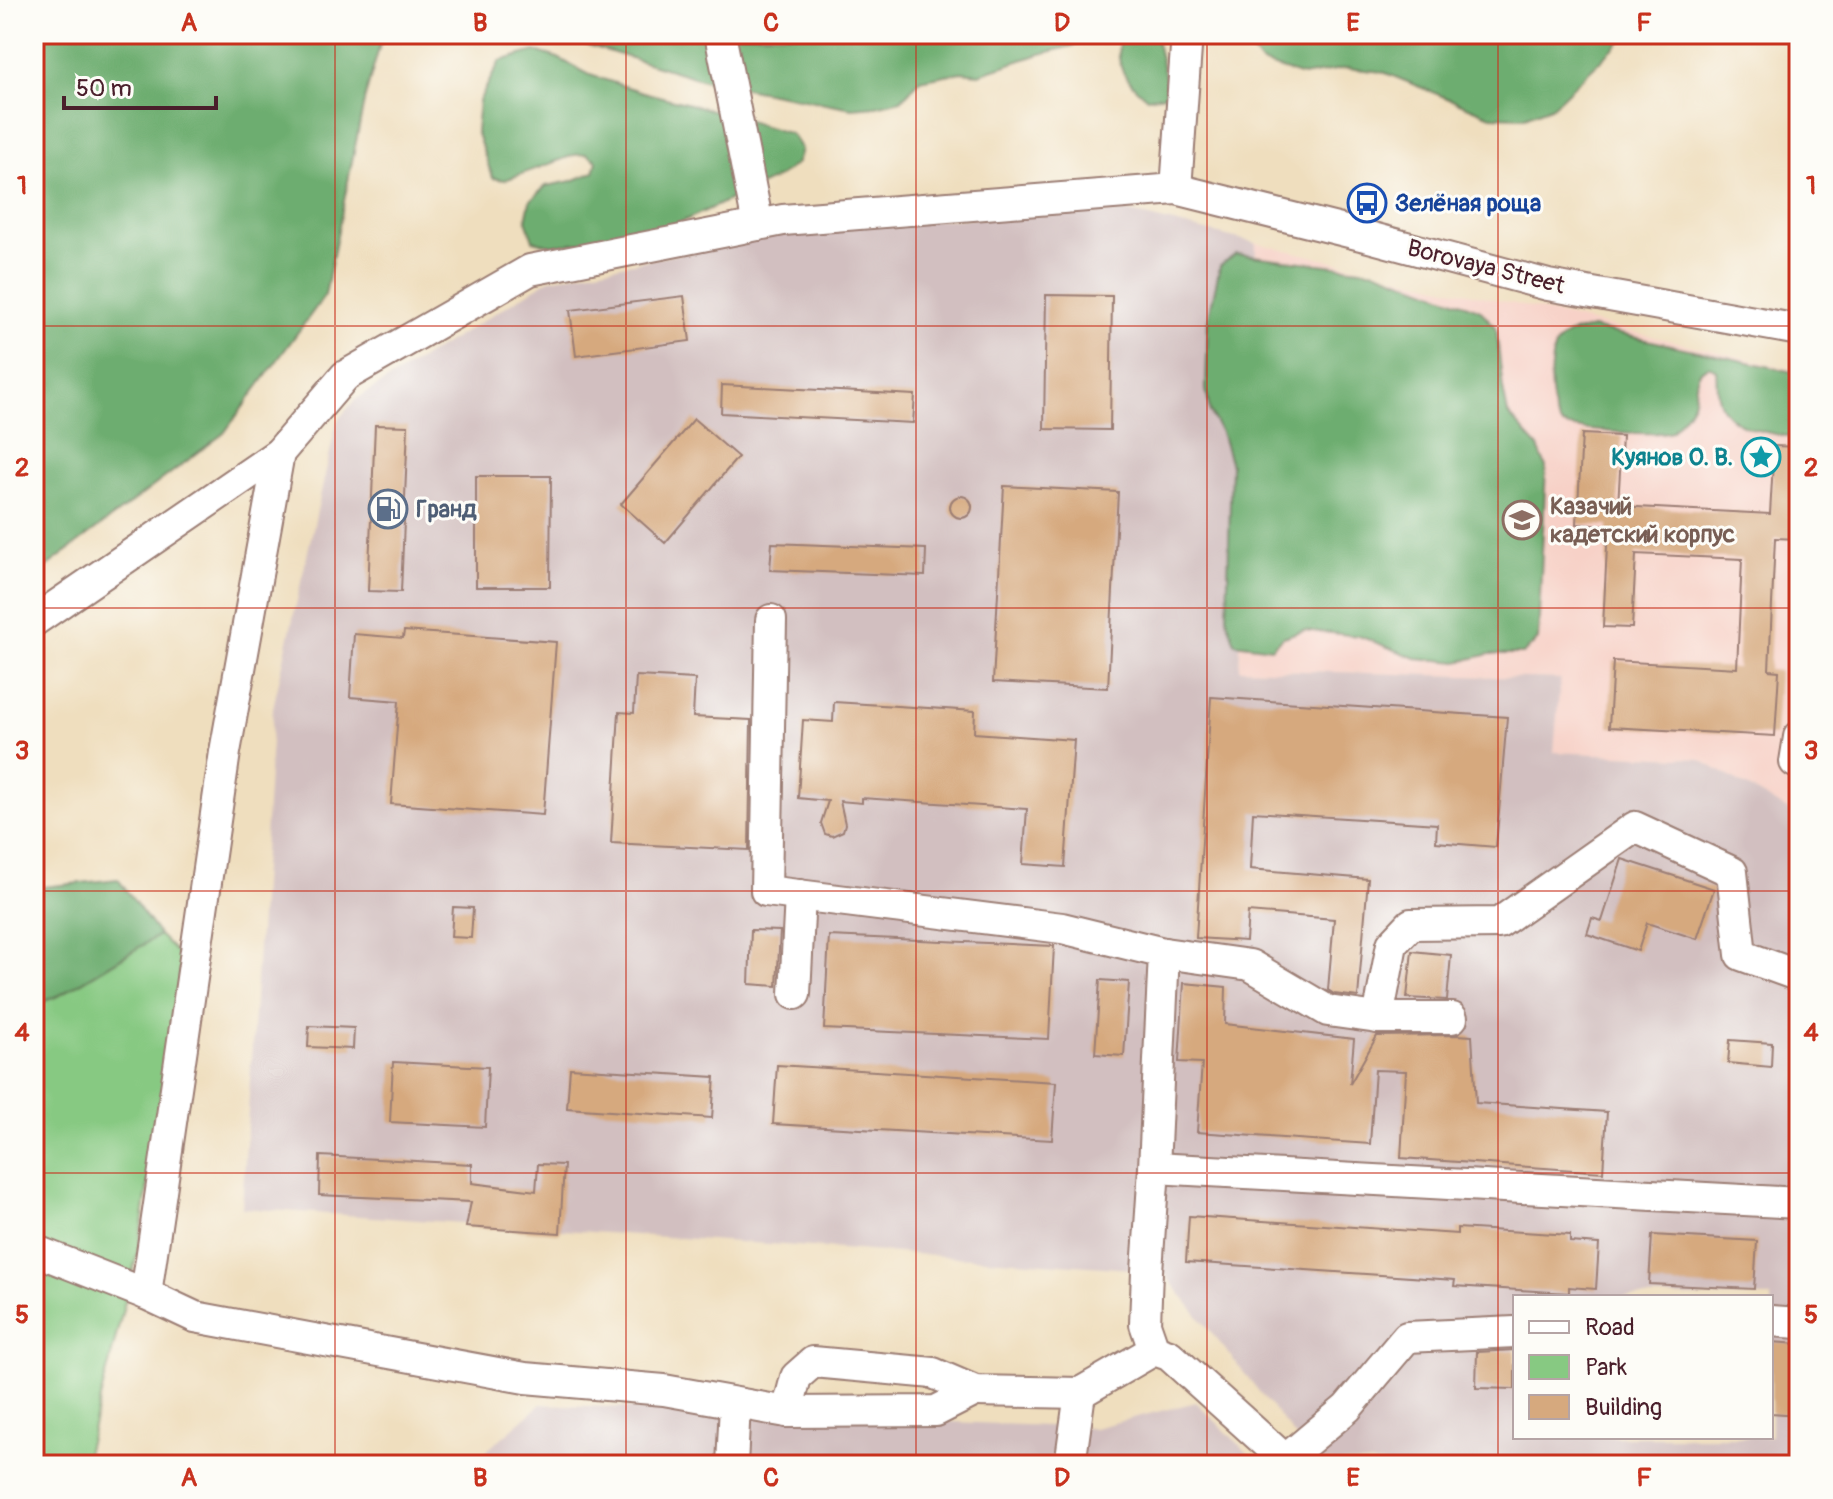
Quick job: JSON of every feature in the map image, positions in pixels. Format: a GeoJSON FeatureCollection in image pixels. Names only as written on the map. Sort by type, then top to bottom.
{"type":"FeatureCollection","features":[{"type":"Feature","properties":{"kind":"street"},"geometry":{"type":"LineString","coordinates":[[720,34],[758,225]]}},
{"type":"Feature","properties":{"kind":"street"},"geometry":{"type":"LineString","coordinates":[[1176,189],[1187,34]]}},
{"type":"Feature","properties":{"kind":"street","name":"Borovaya Street"},"geometry":{"type":"LineString","coordinates":[[34,621],[279,453],[345,376],[530,270],[783,220],[1176,189],[1548,285],[1799,330]]}},
{"type":"Feature","properties":{"kind":"street"},"geometry":{"type":"LineString","coordinates":[[146,1294],[225,752],[279,453]]}},
{"type":"Feature","properties":{"kind":"street"},"geometry":{"type":"LineString","coordinates":[[771,620],[766,891],[1062,928],[1164,953],[1250,965],[1328,1011],[1378,1018],[1452,1018]]}},
{"type":"Feature","properties":{"kind":"street"},"geometry":{"type":"LineString","coordinates":[[1378,1018],[1392,944],[1411,924],[1499,923],[1635,827],[1732,872],[1741,955],[1799,976]]}},
{"type":"Feature","properties":{"kind":"street"},"geometry":{"type":"LineString","coordinates":[[795,994],[800,895]]}},
{"type":"Feature","properties":{"kind":"street"},"geometry":{"type":"LineString","coordinates":[[1154,1350],[1145,1324],[1164,953]]}},
{"type":"Feature","properties":{"kind":"street"},"geometry":{"type":"LineString","coordinates":[[1154,1168],[1799,1203]]}},
{"type":"Feature","properties":{"kind":"street"},"geometry":{"type":"LineString","coordinates":[[34,1250],[146,1294],[195,1317],[525,1378],[664,1390],[787,1412],[936,1411],[975,1391]]}},
{"type":"Feature","properties":{"kind":"street"},"geometry":{"type":"LineString","coordinates":[[1773,1321],[1799,1323]]}},
{"type":"Feature","properties":{"kind":"street"},"geometry":{"type":"LineString","coordinates":[[787,1412],[796,1377],[813,1362],[933,1373],[975,1391],[1080,1393],[1154,1350],[1169,1355],[1284,1463],[1347,1408],[1407,1337],[1513,1332]]}},
{"type":"Feature","properties":{"kind":"street"},"geometry":{"type":"LineString","coordinates":[[1070,1465],[1080,1393]]}},
{"type":"Feature","properties":{"kind":"street"},"geometry":{"type":"LineString","coordinates":[[732,1465],[735,1404]]}},
{"type":"Feature","properties":{"kind":"shaded area"},"geometry":{"type":"Polygon","coordinates":[[[1128,212],[1256,243],[1239,669],[1560,679],[1554,752],[1699,759],[1799,817],[1799,1465],[1405,1465],[1315,1461],[1162,1271],[242,1208],[273,708],[337,421],[355,400],[550,279],[834,224],[1128,212]]]}},
{"type":"Feature","properties":{"kind":"shaded area","name":"Казачий кадетский корпус"},"geometry":{"type":"Polygon","coordinates":[[[1256,243],[1799,371],[1799,817],[1699,759],[1554,752],[1559,679],[1239,669],[1256,243]]]}},
{"type":"Feature","properties":{"kind":"shaded area"},"geometry":{"type":"Polygon","coordinates":[[[1196,1402],[1260,1465],[470,1465],[541,1404],[1094,1428],[1196,1402]]]}},
{"type":"Feature","properties":{"kind":"green space"},"geometry":{"type":"Polygon","coordinates":[[[34,34],[383,34],[365,97],[325,295],[224,433],[34,576],[34,34]]]}},
{"type":"Feature","properties":{"kind":"green space"},"geometry":{"type":"Polygon","coordinates":[[[562,34],[1155,34],[1165,76],[1165,95],[1147,98],[1133,85],[1121,66],[1119,40],[1110,36],[979,74],[961,72],[920,80],[901,100],[852,108],[707,81],[571,40],[562,34]]]}},
{"type":"Feature","properties":{"kind":"green space"},"geometry":{"type":"Polygon","coordinates":[[[1239,34],[1628,34],[1553,106],[1525,117],[1491,116],[1383,72],[1346,68],[1303,76],[1261,63],[1239,34]]]}},
{"type":"Feature","properties":{"kind":"green space"},"geometry":{"type":"Polygon","coordinates":[[[535,51],[558,58],[590,75],[791,134],[801,149],[797,163],[777,178],[679,223],[620,239],[550,245],[533,240],[526,220],[530,201],[546,186],[572,181],[594,172],[597,161],[587,154],[574,155],[505,180],[493,178],[476,131],[479,101],[500,61],[535,51]]]}},
{"type":"Feature","properties":{"kind":"green space"},"geometry":{"type":"Polygon","coordinates":[[[1236,254],[1377,271],[1479,309],[1496,327],[1508,414],[1538,447],[1546,467],[1538,640],[1523,654],[1490,654],[1458,662],[1416,658],[1359,636],[1304,630],[1283,637],[1271,648],[1235,643],[1227,619],[1231,465],[1221,432],[1210,412],[1206,389],[1208,321],[1220,266],[1236,254]]]}},
{"type":"Feature","properties":{"kind":"green space"},"geometry":{"type":"Polygon","coordinates":[[[1592,328],[1799,373],[1799,438],[1763,432],[1730,417],[1722,408],[1718,396],[1716,370],[1709,366],[1700,372],[1693,402],[1671,431],[1615,432],[1561,424],[1551,396],[1554,348],[1566,336],[1592,328]]]}},
{"type":"Feature","properties":{"kind":"green space"},"geometry":{"type":"Polygon","coordinates":[[[118,879],[159,935],[60,995],[34,1005],[34,888],[118,879]]]}},
{"type":"Feature","properties":{"kind":"green space"},"geometry":{"type":"Polygon","coordinates":[[[159,935],[182,958],[138,1251],[83,1465],[34,1465],[34,1005],[60,995],[159,935]]]}},
{"type":"Feature","properties":{"kind":"building"},"geometry":{"type":"Polygon","coordinates":[[[1046,295],[1112,296],[1110,430],[1044,429],[1046,295]]]}},
{"type":"Feature","properties":{"kind":"building"},"geometry":{"type":"Polygon","coordinates":[[[684,296],[690,341],[576,356],[570,310],[684,296]]]}},
{"type":"Feature","properties":{"kind":"building"},"geometry":{"type":"Polygon","coordinates":[[[722,385],[915,395],[913,423],[721,413],[722,385]]]}},
{"type":"Feature","properties":{"kind":"building"},"geometry":{"type":"Polygon","coordinates":[[[694,419],[738,457],[665,543],[621,504],[694,419]]]}},
{"type":"Feature","properties":{"kind":"building","name":"Гранд"},"geometry":{"type":"Polygon","coordinates":[[[375,425],[408,426],[401,592],[368,591],[375,425]]]}},
{"type":"Feature","properties":{"kind":"building"},"geometry":{"type":"Polygon","coordinates":[[[1582,434],[1622,436],[1618,506],[1770,514],[1774,446],[1799,447],[1799,539],[1775,538],[1769,670],[1779,671],[1775,736],[1609,727],[1613,661],[1737,668],[1742,559],[1636,554],[1632,628],[1603,627],[1608,526],[1577,524],[1582,434]]]}},
{"type":"Feature","properties":{"kind":"building"},"geometry":{"type":"Polygon","coordinates":[[[476,476],[551,476],[550,587],[476,587],[476,476]]]}},
{"type":"Feature","properties":{"kind":"building"},"geometry":{"type":"Polygon","coordinates":[[[1004,486],[1118,492],[1108,688],[993,682],[1004,486]]]}},
{"type":"Feature","properties":{"kind":"building"},"geometry":{"type":"Polygon","coordinates":[[[961,496],[972,507],[961,518],[950,507],[961,496]]]}},
{"type":"Feature","properties":{"kind":"building"},"geometry":{"type":"Polygon","coordinates":[[[772,543],[926,549],[925,576],[770,570],[772,543]]]}},
{"type":"Feature","properties":{"kind":"building"},"geometry":{"type":"Polygon","coordinates":[[[404,631],[556,642],[543,815],[391,804],[399,701],[350,697],[354,634],[403,638],[404,631]]]}},
{"type":"Feature","properties":{"kind":"building"},"geometry":{"type":"Polygon","coordinates":[[[636,676],[695,679],[693,717],[751,720],[749,850],[611,843],[619,712],[634,713],[636,676]]]}},
{"type":"Feature","properties":{"kind":"building"},"geometry":{"type":"Polygon","coordinates":[[[1211,697],[1507,717],[1496,847],[1436,842],[1437,824],[1253,812],[1250,869],[1368,879],[1358,997],[1334,994],[1328,990],[1334,919],[1248,912],[1246,941],[1196,938],[1211,697]]]}},
{"type":"Feature","properties":{"kind":"building"},"geometry":{"type":"Polygon","coordinates":[[[834,702],[975,711],[974,733],[1074,740],[1065,867],[1023,864],[1027,809],[862,798],[862,803],[840,801],[845,824],[843,831],[832,836],[825,834],[821,823],[828,801],[798,798],[803,720],[833,722],[834,702]]]}},
{"type":"Feature","properties":{"kind":"building"},"geometry":{"type":"Polygon","coordinates":[[[1622,859],[1714,889],[1697,939],[1647,923],[1638,951],[1587,934],[1592,918],[1602,921],[1622,859]]]}},
{"type":"Feature","properties":{"kind":"building"},"geometry":{"type":"Polygon","coordinates":[[[453,907],[473,908],[471,938],[451,937],[453,907]]]}},
{"type":"Feature","properties":{"kind":"building"},"geometry":{"type":"Polygon","coordinates":[[[751,930],[780,931],[777,986],[749,984],[751,930]]]}},
{"type":"Feature","properties":{"kind":"building"},"geometry":{"type":"Polygon","coordinates":[[[829,936],[1054,946],[1049,1039],[824,1029],[829,936]]]}},
{"type":"Feature","properties":{"kind":"building"},"geometry":{"type":"Polygon","coordinates":[[[1412,951],[1451,955],[1447,1000],[1407,998],[1412,951]]]}},
{"type":"Feature","properties":{"kind":"building"},"geometry":{"type":"Polygon","coordinates":[[[1100,980],[1129,982],[1124,1056],[1095,1054],[1100,980]]]}},
{"type":"Feature","properties":{"kind":"building"},"geometry":{"type":"Polygon","coordinates":[[[1184,983],[1226,987],[1225,1024],[1354,1039],[1350,1084],[1377,1036],[1472,1036],[1476,1103],[1607,1112],[1603,1172],[1401,1158],[1406,1071],[1375,1070],[1370,1144],[1197,1132],[1202,1063],[1179,1062],[1184,983]]]}},
{"type":"Feature","properties":{"kind":"building"},"geometry":{"type":"Polygon","coordinates":[[[309,1026],[354,1028],[353,1049],[308,1047],[309,1026]]]}},
{"type":"Feature","properties":{"kind":"building"},"geometry":{"type":"Polygon","coordinates":[[[1730,1040],[1772,1043],[1771,1067],[1728,1063],[1730,1040]]]}},
{"type":"Feature","properties":{"kind":"building"},"geometry":{"type":"Polygon","coordinates":[[[393,1062],[488,1067],[485,1127],[390,1122],[393,1062]]]}},
{"type":"Feature","properties":{"kind":"building"},"geometry":{"type":"Polygon","coordinates":[[[777,1065],[1056,1082],[1052,1140],[773,1124],[777,1065]]]}},
{"type":"Feature","properties":{"kind":"building"},"geometry":{"type":"Polygon","coordinates":[[[570,1068],[715,1077],[712,1118],[567,1108],[570,1068]]]}},
{"type":"Feature","properties":{"kind":"building"},"geometry":{"type":"Polygon","coordinates":[[[320,1156],[472,1164],[472,1183],[536,1191],[538,1164],[564,1165],[560,1233],[466,1227],[471,1202],[319,1195],[320,1156]]]}},
{"type":"Feature","properties":{"kind":"building"},"geometry":{"type":"Polygon","coordinates":[[[1189,1216],[1457,1234],[1457,1228],[1570,1235],[1570,1242],[1599,1244],[1596,1289],[1569,1287],[1569,1293],[1454,1286],[1455,1280],[1186,1262],[1189,1216]]]}},
{"type":"Feature","properties":{"kind":"building"},"geometry":{"type":"Polygon","coordinates":[[[1652,1235],[1757,1241],[1754,1289],[1649,1284],[1652,1235]]]}},
{"type":"Feature","properties":{"kind":"building"},"geometry":{"type":"Polygon","coordinates":[[[1773,1342],[1799,1344],[1799,1415],[1773,1413],[1773,1342]]]}},
{"type":"Feature","properties":{"kind":"building"},"geometry":{"type":"Polygon","coordinates":[[[1513,1350],[1513,1389],[1476,1388],[1477,1352],[1513,1350]]]}},
{"type":"Feature","properties":{"kind":"place","name":"Зелёная роща"},"geometry":{"type":"Point","coordinates":[1367,203]}},
{"type":"Feature","properties":{"kind":"place","name":"Куянов О. В."},"geometry":{"type":"Point","coordinates":[1761,457]}},
{"type":"Feature","properties":{"kind":"place","name":"Гранд"},"geometry":{"type":"Point","coordinates":[388,509]}},
{"type":"Feature","properties":{"kind":"place","name":"Казачий кадетский корпус"},"geometry":{"type":"Point","coordinates":[1522,520]}}]}
